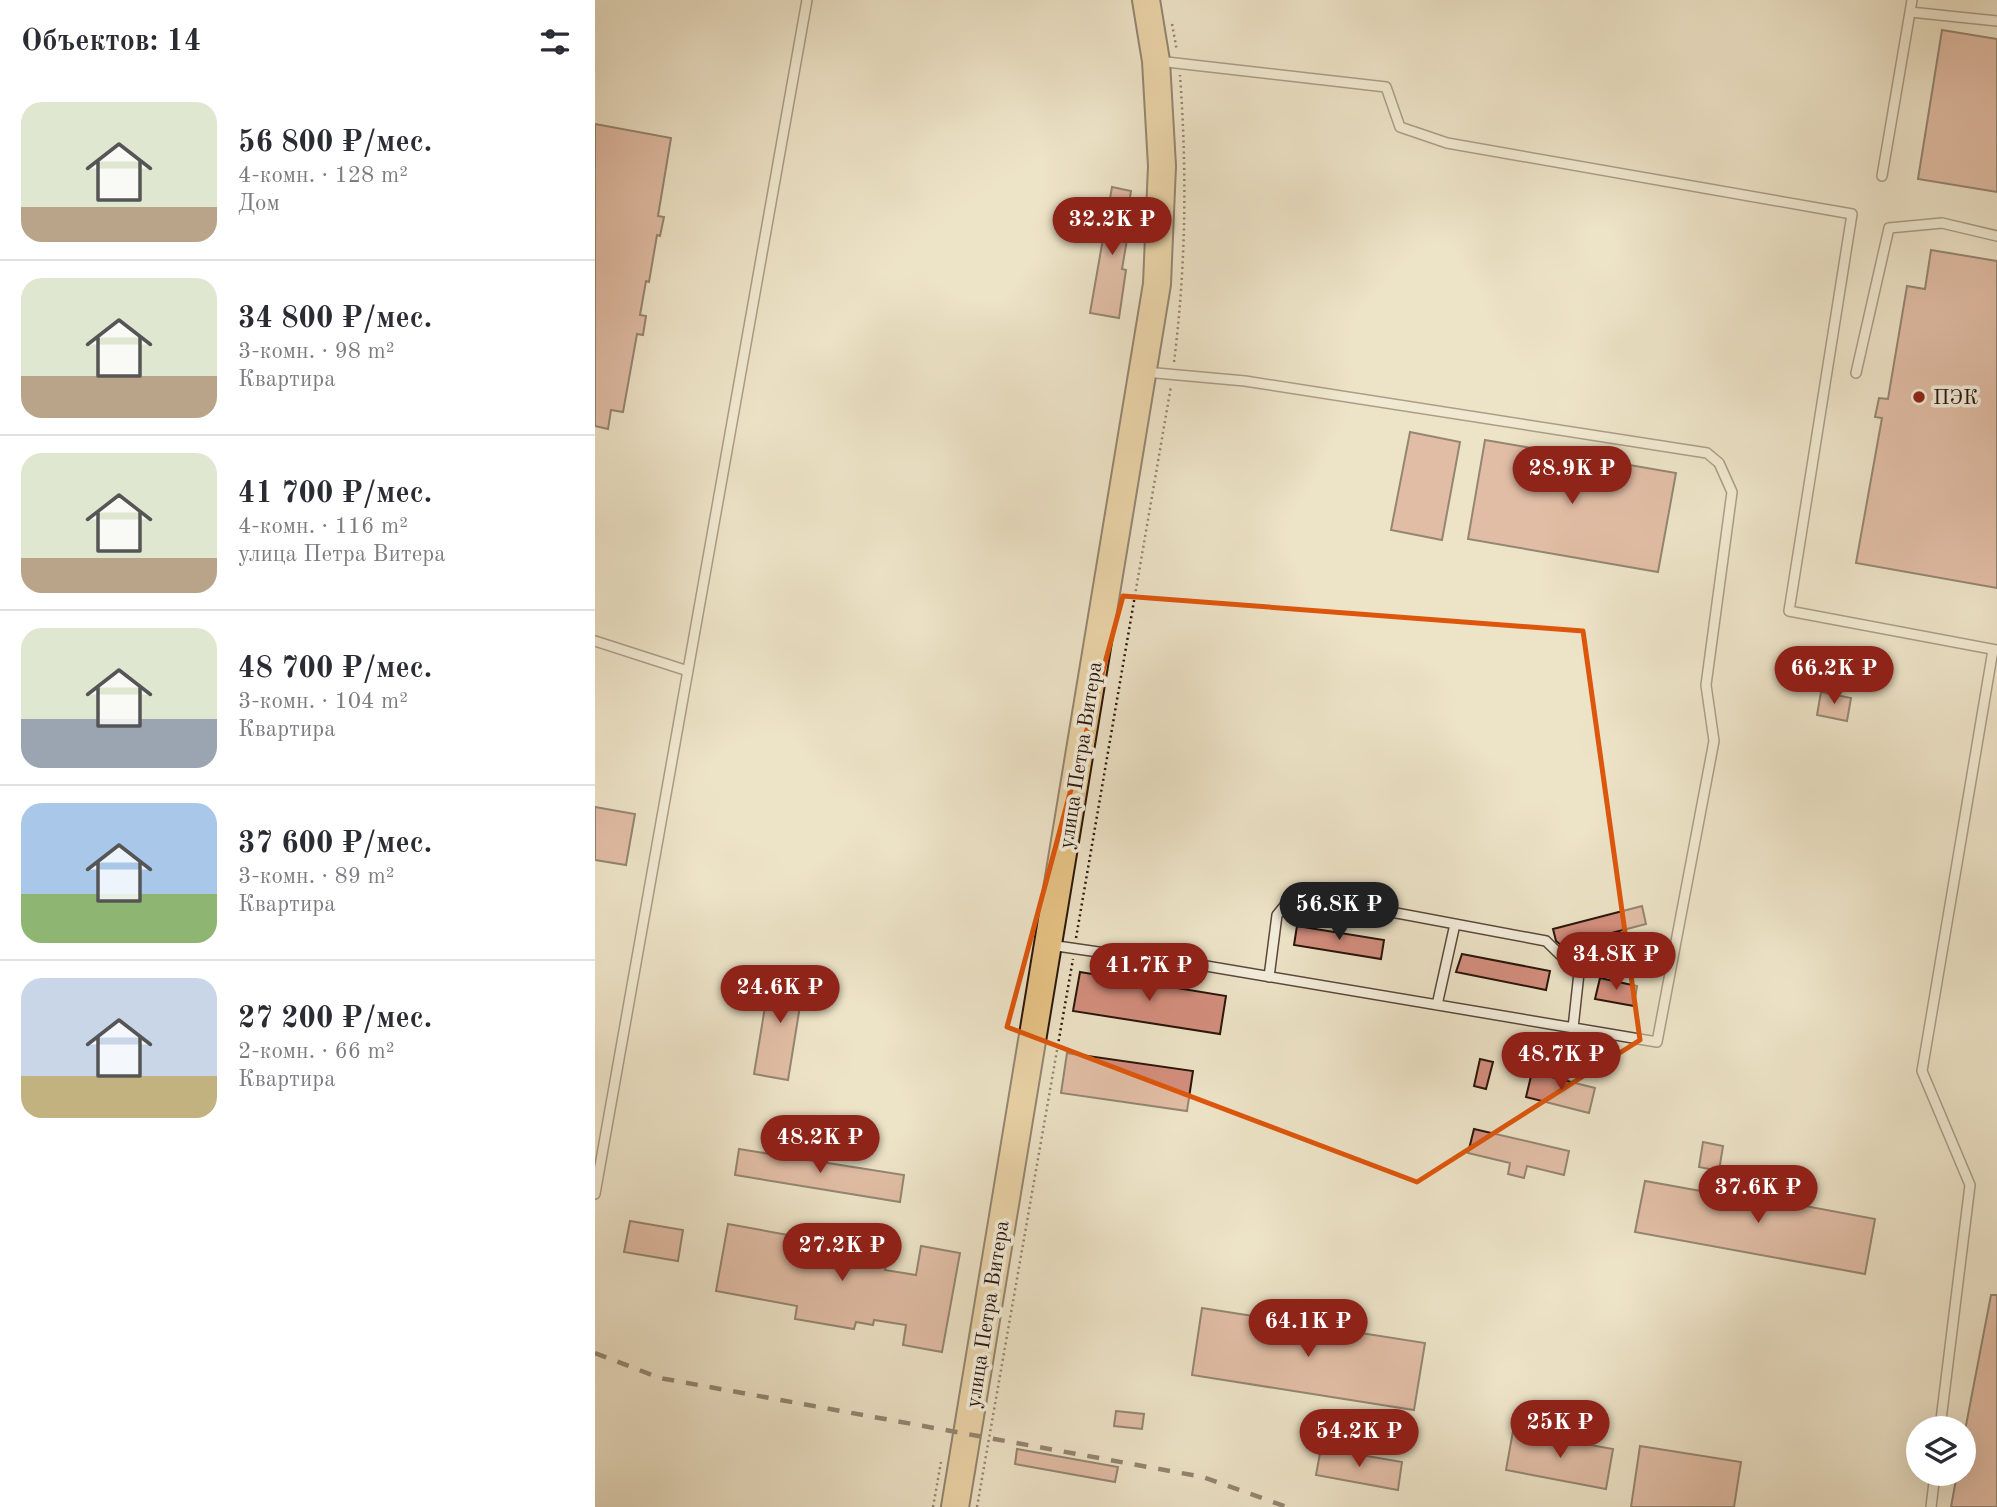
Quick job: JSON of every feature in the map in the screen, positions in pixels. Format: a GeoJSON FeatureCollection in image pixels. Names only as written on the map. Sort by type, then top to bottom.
{"type":"FeatureCollection","features":[{"type":"Feature","properties":{"kind":"main road","name":"улица Петра Витера"},"geometry":{"type":"LineString","coordinates":[[955,1507],[1157,284],[1168,62],[1146,0]]}},
{"type":"Feature","properties":{"kind":"lane"},"geometry":{"type":"LineString","coordinates":[[595,1194],[807,0]]}},
{"type":"Feature","properties":{"kind":"lane"},"geometry":{"type":"LineString","coordinates":[[1881,176],[1912,0]]}},
{"type":"Feature","properties":{"kind":"lane"},"geometry":{"type":"LineString","coordinates":[[1910,12],[1997,21]]}},
{"type":"Feature","properties":{"kind":"lane"},"geometry":{"type":"LineString","coordinates":[[1168,62],[1386,87],[1400,127],[1447,143],[1852,214],[1789,611],[1995,650],[1922,1071],[1970,1185],[1942,1416]]}},
{"type":"Feature","properties":{"kind":"lane"},"geometry":{"type":"LineString","coordinates":[[1856,373],[1889,228],[1942,223],[1997,236]]}},
{"type":"Feature","properties":{"kind":"lane"},"geometry":{"type":"LineString","coordinates":[[1143,371],[1245,381],[1707,453],[1719,463],[1732,492],[1706,685],[1714,741],[1657,1042],[1153,957]]}},
{"type":"Feature","properties":{"kind":"lane"},"geometry":{"type":"LineString","coordinates":[[595,641],[688,671]]}},
{"type":"Feature","properties":{"kind":"lane"},"geometry":{"type":"LineString","coordinates":[[1269,977],[1277,915],[1290,899],[1311,897],[1546,941],[1579,973],[1573,1028]]}},
{"type":"Feature","properties":{"kind":"lane"},"geometry":{"type":"LineString","coordinates":[[1437,1005],[1455,924]]}},
{"type":"Feature","properties":{"kind":"lane"},"geometry":{"type":"LineString","coordinates":[[1048,944],[1133,957]]}},
{"type":"Feature","properties":{"kind":"lane"},"geometry":{"type":"LineString","coordinates":[[1931,1507],[1934,1486]]}},
{"type":"Feature","properties":{"kind":"path"},"geometry":{"type":"LineString","coordinates":[[977,1507],[1173,374],[1185,247],[1186,164],[1168,62],[1172,24]]}},
{"type":"Feature","properties":{"kind":"path"},"geometry":{"type":"LineString","coordinates":[[933,1507],[942,1456]]}},
{"type":"Feature","properties":{"kind":"highlighted area"},"geometry":{"type":"Polygon","coordinates":[[[1123,596],[1583,631],[1640,1040],[1417,1182],[1007,1027],[1123,596]]]}},
{"type":"Feature","properties":{"kind":"building"},"geometry":{"type":"Polygon","coordinates":[[[1942,30],[1997,39],[1997,192],[1918,179],[1942,30]]]}},
{"type":"Feature","properties":{"kind":"building"},"geometry":{"type":"Polygon","coordinates":[[[595,124],[671,138],[658,216],[664,217],[660,236],[657,235],[640,315],[646,316],[643,335],[637,334],[623,412],[611,410],[608,429],[595,426],[595,124]]]}},
{"type":"Feature","properties":{"kind":"building"},"geometry":{"type":"Polygon","coordinates":[[[1112,187],[1131,191],[1126,222],[1130,222],[1122,269],[1126,270],[1119,318],[1090,313],[1112,187]]]}},
{"type":"Feature","properties":{"kind":"building"},"geometry":{"type":"Polygon","coordinates":[[[1931,250],[1997,261],[1997,588],[1856,563],[1882,418],[1875,417],[1879,398],[1888,399],[1907,286],[1925,289],[1931,250]]]}},
{"type":"Feature","properties":{"kind":"building"},"geometry":{"type":"Polygon","coordinates":[[[1410,432],[1460,442],[1442,540],[1391,530],[1410,432]]]}},
{"type":"Feature","properties":{"kind":"building"},"geometry":{"type":"Polygon","coordinates":[[[1485,440],[1676,473],[1658,572],[1468,539],[1485,440]]]}},
{"type":"Feature","properties":{"kind":"building"},"geometry":{"type":"Polygon","coordinates":[[[1821,692],[1851,698],[1847,721],[1817,715],[1821,692]]]}},
{"type":"Feature","properties":{"kind":"building"},"geometry":{"type":"Polygon","coordinates":[[[595,807],[635,814],[626,865],[595,860],[595,807]]]}},
{"type":"Feature","properties":{"kind":"building"},"geometry":{"type":"Polygon","coordinates":[[[1642,906],[1646,924],[1562,946],[1556,941],[1553,929],[1642,906]]]}},
{"type":"Feature","properties":{"kind":"building"},"geometry":{"type":"Polygon","coordinates":[[[1297,926],[1384,940],[1381,959],[1294,945],[1297,926]]]}},
{"type":"Feature","properties":{"kind":"building"},"geometry":{"type":"Polygon","coordinates":[[[1462,954],[1550,971],[1546,990],[1456,972],[1462,954]]]}},
{"type":"Feature","properties":{"kind":"building"},"geometry":{"type":"Polygon","coordinates":[[[771,970],[805,975],[788,1080],[754,1074],[771,970]]]}},
{"type":"Feature","properties":{"kind":"building"},"geometry":{"type":"Polygon","coordinates":[[[1080,972],[1226,996],[1220,1034],[1073,1011],[1080,972]]]}},
{"type":"Feature","properties":{"kind":"building"},"geometry":{"type":"Polygon","coordinates":[[[1600,978],[1637,986],[1634,1006],[1595,999],[1600,978]]]}},
{"type":"Feature","properties":{"kind":"building"},"geometry":{"type":"Polygon","coordinates":[[[1067,1053],[1193,1071],[1187,1111],[1061,1093],[1067,1053]]]}},
{"type":"Feature","properties":{"kind":"building"},"geometry":{"type":"Polygon","coordinates":[[[1480,1059],[1493,1062],[1486,1089],[1474,1086],[1480,1059]]]}},
{"type":"Feature","properties":{"kind":"building"},"geometry":{"type":"Polygon","coordinates":[[[1532,1072],[1595,1088],[1589,1113],[1526,1097],[1532,1072]]]}},
{"type":"Feature","properties":{"kind":"building"},"geometry":{"type":"Polygon","coordinates":[[[1474,1129],[1569,1151],[1564,1175],[1527,1166],[1524,1178],[1508,1174],[1510,1163],[1468,1153],[1474,1129]]]}},
{"type":"Feature","properties":{"kind":"building"},"geometry":{"type":"Polygon","coordinates":[[[1703,1142],[1723,1146],[1719,1171],[1699,1167],[1703,1142]]]}},
{"type":"Feature","properties":{"kind":"building"},"geometry":{"type":"Polygon","coordinates":[[[739,1149],[904,1175],[900,1202],[735,1175],[739,1149]]]}},
{"type":"Feature","properties":{"kind":"building"},"geometry":{"type":"Polygon","coordinates":[[[1768,1172],[1794,1177],[1789,1203],[1875,1219],[1865,1274],[1635,1232],[1645,1181],[1762,1202],[1768,1172]]]}},
{"type":"Feature","properties":{"kind":"building"},"geometry":{"type":"Polygon","coordinates":[[[630,1221],[683,1230],[678,1261],[624,1252],[630,1221]]]}},
{"type":"Feature","properties":{"kind":"building"},"geometry":{"type":"Polygon","coordinates":[[[728,1224],[799,1237],[798,1241],[860,1252],[861,1247],[888,1252],[885,1270],[916,1275],[921,1246],[960,1253],[942,1352],[903,1345],[906,1325],[874,1320],[873,1325],[856,1322],[854,1329],[795,1319],[797,1306],[716,1291],[728,1224]]]}},
{"type":"Feature","properties":{"kind":"building"},"geometry":{"type":"Polygon","coordinates":[[[1991,1295],[1997,1295],[1997,1507],[1951,1507],[1955,1486],[1976,1486],[1976,1416],[1968,1416],[1991,1295]]]}},
{"type":"Feature","properties":{"kind":"building"},"geometry":{"type":"Polygon","coordinates":[[[1202,1308],[1425,1343],[1414,1410],[1192,1375],[1202,1308]]]}},
{"type":"Feature","properties":{"kind":"building"},"geometry":{"type":"Polygon","coordinates":[[[1116,1411],[1144,1414],[1142,1429],[1114,1426],[1116,1411]]]}},
{"type":"Feature","properties":{"kind":"building"},"geometry":{"type":"Polygon","coordinates":[[[1513,1431],[1613,1449],[1606,1489],[1506,1470],[1513,1431]]]}},
{"type":"Feature","properties":{"kind":"building"},"geometry":{"type":"Polygon","coordinates":[[[1640,1446],[1741,1462],[1734,1507],[1631,1507],[1640,1446]]]}},
{"type":"Feature","properties":{"kind":"building"},"geometry":{"type":"Polygon","coordinates":[[[1321,1448],[1402,1462],[1398,1490],[1316,1475],[1321,1448]]]}},
{"type":"Feature","properties":{"kind":"building"},"geometry":{"type":"Polygon","coordinates":[[[1017,1449],[1118,1467],[1115,1482],[1015,1464],[1017,1449]]]}},
{"type":"Feature","properties":{"kind":"railway"},"geometry":{"type":"LineString","coordinates":[[595,1353],[660,1378],[1203,1477],[1287,1507]]}},
{"type":"Feature","properties":{"kind":"place","name":"ПЭК"},"geometry":{"type":"Point","coordinates":[1919,397]}}]}
